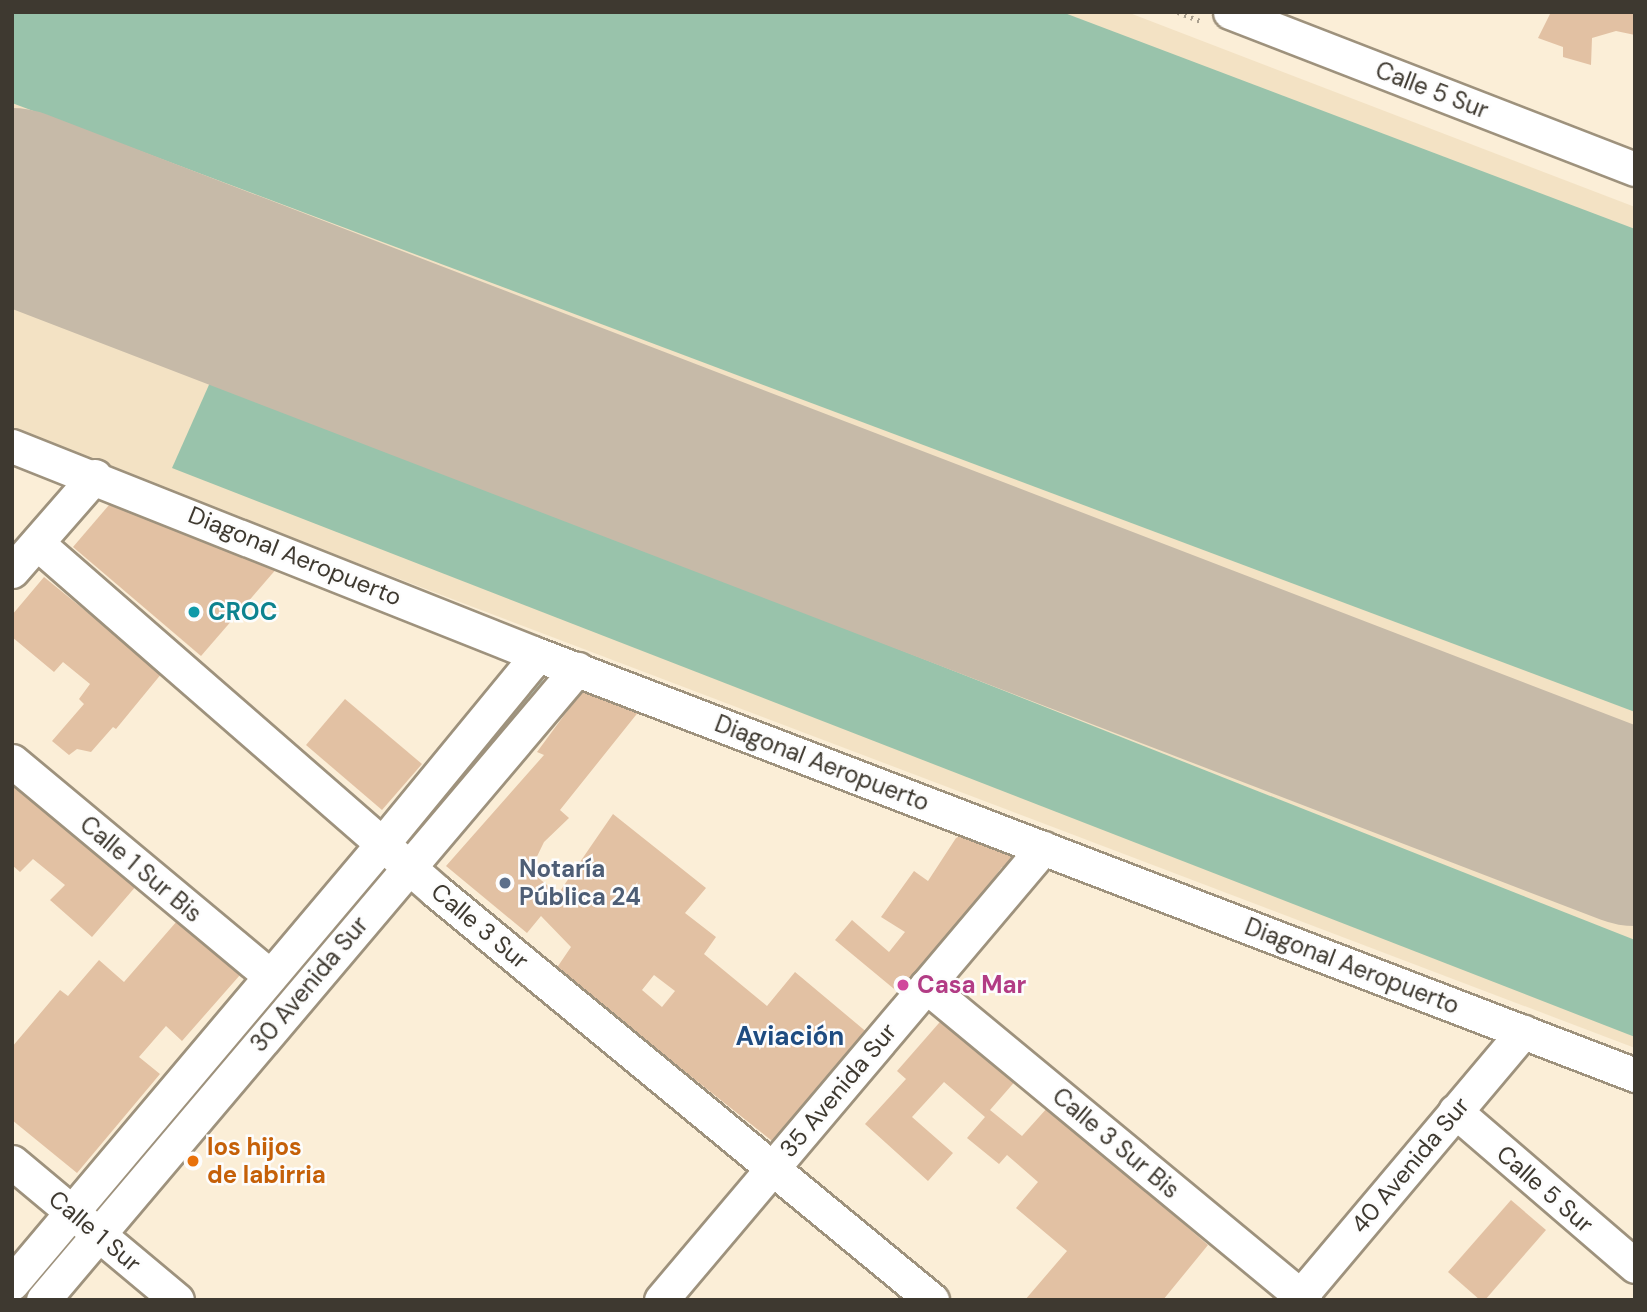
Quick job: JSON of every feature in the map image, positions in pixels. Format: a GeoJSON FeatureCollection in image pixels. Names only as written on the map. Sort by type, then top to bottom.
{"type":"FeatureCollection","features":[{"type":"Feature","properties":{"kind":"street","name":"Calle 5 Sur"},"geometry":{"type":"LineString","coordinates":[[1230,12],[1635,169]]}},
{"type":"Feature","properties":{"kind":"street","name":"Diagonal Aeropuerto"},"geometry":{"type":"LineString","coordinates":[[12,446],[95,475],[533,653],[1635,1075]]}},
{"type":"Feature","properties":{"kind":"street"},"geometry":{"type":"LineString","coordinates":[[12,572],[95,475]]}},
{"type":"Feature","properties":{"kind":"street","name":"Calle 3 Sur"},"geometry":{"type":"LineString","coordinates":[[37,543],[410,867],[774,1166],[932,1300]]}},
{"type":"Feature","properties":{"kind":"street","name":"30 Avenida Sur"},"geometry":{"type":"LineString","coordinates":[[12,1283],[383,843],[530,664],[533,653]]}},
{"type":"Feature","properties":{"kind":"street","name":"30 Avenida Sur"},"geometry":{"type":"LineString","coordinates":[[43,1300],[577,669]]}},
{"type":"Feature","properties":{"kind":"street","name":"Calle 1 Sur Bis"},"geometry":{"type":"LineString","coordinates":[[12,761],[270,976]]}},
{"type":"Feature","properties":{"kind":"street","name":"35 Avenida Sur"},"geometry":{"type":"LineString","coordinates":[[661,1300],[1043,848]]}},
{"type":"Feature","properties":{"kind":"street","name":"Calle 3 Sur Bis"},"geometry":{"type":"LineString","coordinates":[[926,986],[1301,1298]]}},
{"type":"Feature","properties":{"kind":"street","name":"40 Avenida Sur"},"geometry":{"type":"LineString","coordinates":[[1301,1298],[1523,1032]]}},
{"type":"Feature","properties":{"kind":"street","name":"Calle 5 Sur"},"geometry":{"type":"LineString","coordinates":[[1455,1111],[1635,1266]]}},
{"type":"Feature","properties":{"kind":"street","name":"Calle 1 Sur"},"geometry":{"type":"LineString","coordinates":[[12,1161],[177,1300]]}},
{"type":"Feature","properties":{"kind":"shaded area"},"geometry":{"type":"Polygon","coordinates":[[[12,12],[1127,12],[1635,207],[1635,1048],[12,432],[12,12]]]}},
{"type":"Feature","properties":{"kind":"green space"},"geometry":{"type":"Polygon","coordinates":[[[12,12],[1062,12],[1635,229],[1635,712],[12,103],[12,12]]]}},
{"type":"Feature","properties":{"kind":"green space"},"geometry":{"type":"Polygon","coordinates":[[[212,378],[1635,940],[1635,1037],[172,468],[212,378]]]}},
{"type":"Feature","properties":{"kind":"green space"},"geometry":{"type":"Polygon","coordinates":[[[543,680],[540,689],[423,824],[421,820],[536,683],[543,680]]]}},
{"type":"Feature","properties":{"kind":"green space"},"geometry":{"type":"Polygon","coordinates":[[[364,885],[370,891],[113,1197],[107,1191],[364,885]]]}},
{"type":"Feature","properties":{"kind":"building"},"geometry":{"type":"Polygon","coordinates":[[[1551,12],[1635,12],[1635,35],[1616,31],[1592,38],[1591,65],[1563,57],[1563,47],[1538,38],[1551,12]]]}},
{"type":"Feature","properties":{"kind":"building","name":"CROC"},"geometry":{"type":"Polygon","coordinates":[[[109,505],[278,567],[201,656],[73,547],[109,505]]]}},
{"type":"Feature","properties":{"kind":"building"},"geometry":{"type":"Polygon","coordinates":[[[44,577],[162,673],[116,729],[113,727],[91,752],[77,749],[69,755],[52,741],[84,704],[79,699],[90,684],[63,662],[54,672],[12,637],[12,615],[44,577]]]}},
{"type":"Feature","properties":{"kind":"building"},"geometry":{"type":"Polygon","coordinates":[[[582,691],[640,710],[560,810],[569,818],[544,842],[530,871],[558,894],[613,814],[706,888],[685,913],[716,937],[704,954],[767,1006],[795,972],[869,1034],[781,1148],[556,969],[571,947],[541,916],[527,933],[446,866],[544,755],[537,752],[582,691]],[[654,975],[642,990],[662,1007],[675,991],[654,975]]]}},
{"type":"Feature","properties":{"kind":"building"},"geometry":{"type":"Polygon","coordinates":[[[345,699],[422,764],[382,810],[306,745],[345,699]]]}},
{"type":"Feature","properties":{"kind":"building"},"geometry":{"type":"Polygon","coordinates":[[[12,775],[137,885],[92,937],[50,900],[65,885],[33,859],[20,872],[12,865],[12,775]]]}},
{"type":"Feature","properties":{"kind":"building"},"geometry":{"type":"Polygon","coordinates":[[[974,828],[1021,852],[1011,873],[1002,867],[905,998],[835,940],[852,920],[889,952],[905,932],[881,917],[914,871],[928,881],[956,838],[974,828]]]}},
{"type":"Feature","properties":{"kind":"building"},"geometry":{"type":"Polygon","coordinates":[[[177,921],[240,975],[182,1041],[166,1026],[139,1057],[160,1074],[77,1173],[12,1120],[12,1047],[60,990],[68,996],[99,960],[124,982],[177,921]]]}},
{"type":"Feature","properties":{"kind":"building"},"geometry":{"type":"Polygon","coordinates":[[[946,1015],[1018,1078],[990,1110],[1022,1136],[1048,1107],[1208,1245],[1163,1300],[1025,1300],[1067,1251],[1016,1208],[1038,1182],[1007,1155],[999,1164],[967,1138],[985,1117],[944,1082],[912,1117],[953,1153],[928,1181],[865,1124],[906,1079],[897,1071],[946,1015]]]}},
{"type":"Feature","properties":{"kind":"building"},"geometry":{"type":"Polygon","coordinates":[[[1511,1200],[1546,1230],[1485,1300],[1480,1300],[1448,1272],[1511,1200]]]}},
{"type":"Feature","properties":{"kind":"runway"},"geometry":{"type":"LineString","coordinates":[[12,205],[1635,829]]}},
{"type":"Feature","properties":{"kind":"place","name":"CROC"},"geometry":{"type":"Point","coordinates":[194,612]}},
{"type":"Feature","properties":{"kind":"place","name":"Notaría Pública 24"},"geometry":{"type":"Point","coordinates":[505,883]}},
{"type":"Feature","properties":{"kind":"place","name":"Casa Mar"},"geometry":{"type":"Point","coordinates":[903,985]}},
{"type":"Feature","properties":{"kind":"place","name":"los hijos de labirria"},"geometry":{"type":"Point","coordinates":[193,1161]}},
{"type":"Feature","properties":{"kind":"district","name":"Aviación"},"geometry":{"type":"Point","coordinates":[790,1037]}}]}
